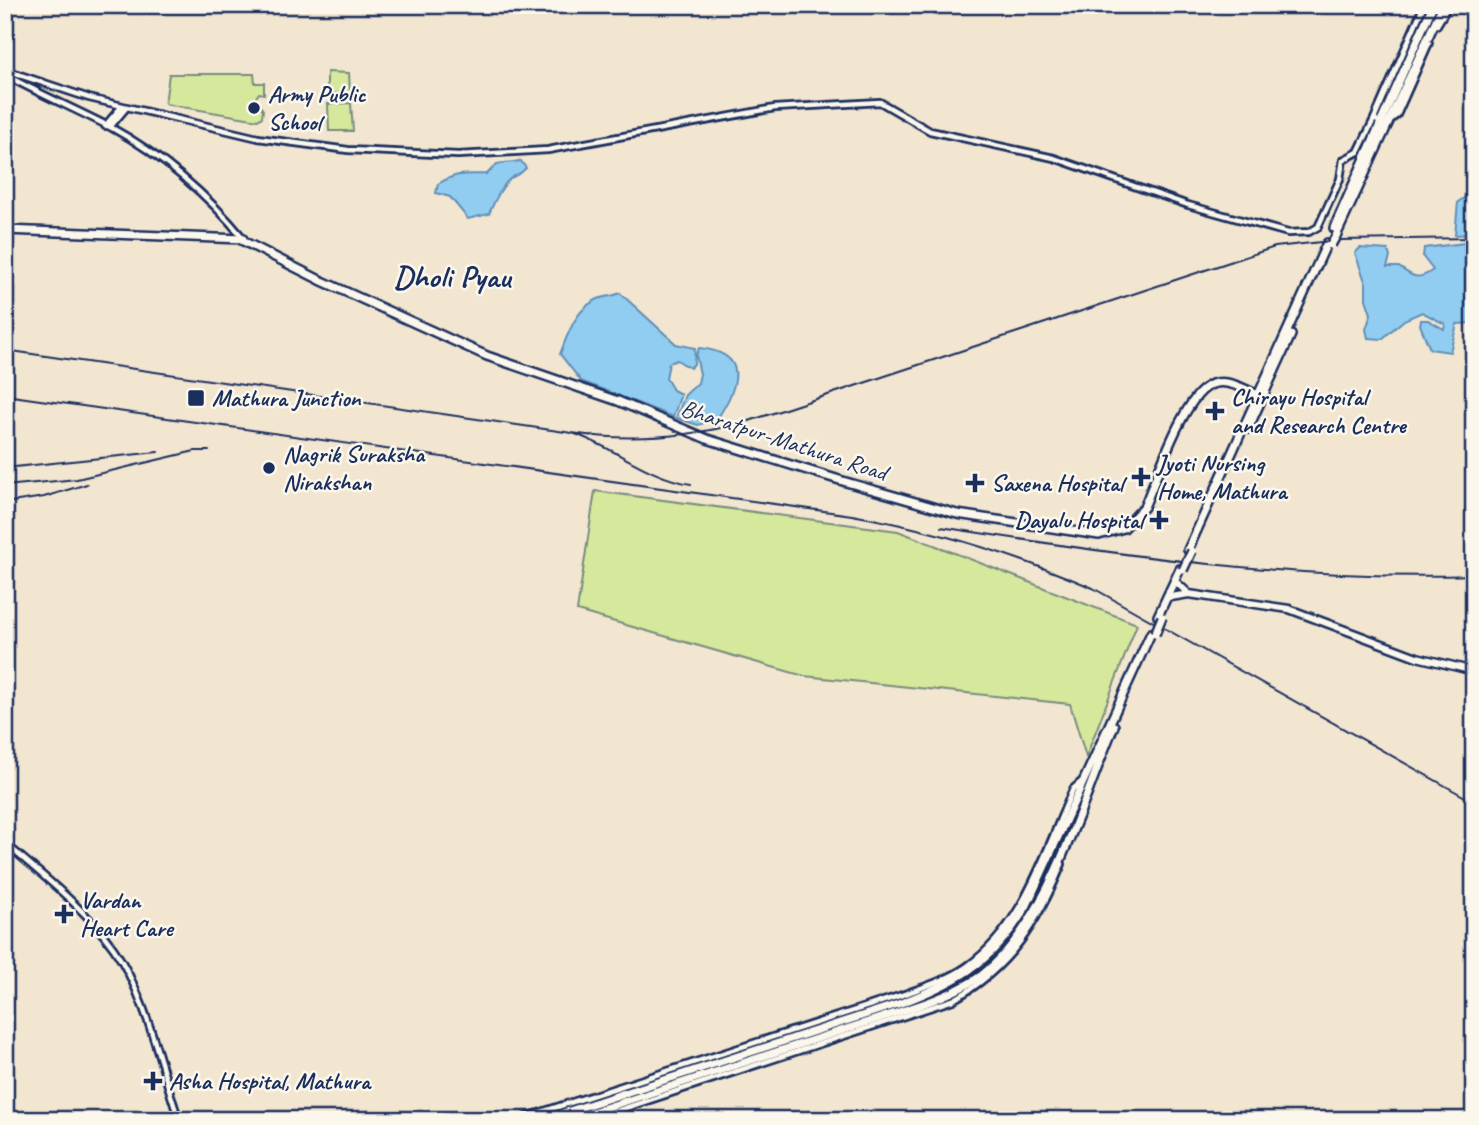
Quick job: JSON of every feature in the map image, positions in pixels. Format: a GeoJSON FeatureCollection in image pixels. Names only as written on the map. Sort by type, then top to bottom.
{"type":"FeatureCollection","features":[{"type":"Feature","properties":{"kind":"highway"},"geometry":{"type":"LineString","coordinates":[[568,1120],[915,1007],[969,984],[1005,953],[1032,916],[1181,569],[1329,244],[1380,121],[1433,5]]}},
{"type":"Feature","properties":{"kind":"highway"},"geometry":{"type":"LineString","coordinates":[[1380,121],[1443,5]]}},
{"type":"Feature","properties":{"kind":"highway","name":"Bharatpur-Mathura Road"},"geometry":{"type":"LineString","coordinates":[[5,230],[241,239],[320,279],[536,375],[618,401],[720,444],[934,508],[985,519],[1099,535],[1124,528],[1139,513],[1186,410],[1200,390],[1217,383],[1238,387],[1260,396]]}},
{"type":"Feature","properties":{"kind":"highway"},"geometry":{"type":"LineString","coordinates":[[1238,387],[1247,397],[1251,410]]}},
{"type":"Feature","properties":{"kind":"highway"},"geometry":{"type":"LineString","coordinates":[[1190,550],[1251,410],[1260,396]]}},
{"type":"Feature","properties":{"kind":"highway"},"geometry":{"type":"LineString","coordinates":[[1160,617],[1181,569]]}},
{"type":"Feature","properties":{"kind":"highway"},"geometry":{"type":"LineString","coordinates":[[542,1120],[901,1003],[958,978],[997,948],[1018,920],[1153,634]]}},
{"type":"Feature","properties":{"kind":"highway"},"geometry":{"type":"LineString","coordinates":[[618,1110],[626,1101]]}},
{"type":"Feature","properties":{"kind":"main road"},"geometry":{"type":"LineString","coordinates":[[1177,583],[1189,594]]}},
{"type":"Feature","properties":{"kind":"main road"},"geometry":{"type":"LineString","coordinates":[[1171,597],[1189,594],[1289,609],[1417,657],[1474,671]]}},
{"type":"Feature","properties":{"kind":"street"},"geometry":{"type":"LineString","coordinates":[[5,73],[125,107],[302,145],[458,155],[548,150],[775,108],[873,101],[885,104],[930,131],[1054,158],[1188,205],[1257,226],[1297,234],[1318,227],[1340,179],[1342,160],[1358,152],[1380,121],[1424,5]]}},
{"type":"Feature","properties":{"kind":"street"},"geometry":{"type":"LineString","coordinates":[[1380,121],[1397,115],[1437,25],[1449,5]]}},
{"type":"Feature","properties":{"kind":"street"},"geometry":{"type":"LineString","coordinates":[[5,73],[108,126],[181,178],[241,239]]}},
{"type":"Feature","properties":{"kind":"street"},"geometry":{"type":"LineString","coordinates":[[108,126],[125,107]]}},
{"type":"Feature","properties":{"kind":"street"},"geometry":{"type":"LineString","coordinates":[[517,1120],[902,995],[961,970],[993,943],[1015,914],[1073,789],[1084,779]]}},
{"type":"Feature","properties":{"kind":"street"},"geometry":{"type":"LineString","coordinates":[[589,1120],[904,1018],[953,1000],[976,987],[1020,946],[1032,928],[1083,814],[1086,794]]}},
{"type":"Feature","properties":{"kind":"street"},"geometry":{"type":"LineString","coordinates":[[5,844],[79,910],[114,949],[136,993],[179,1120]]}},
{"type":"Feature","properties":{"kind":"green space"},"geometry":{"type":"Polygon","coordinates":[[[327,72],[349,73],[350,92],[327,94],[327,72]]]}},
{"type":"Feature","properties":{"kind":"green space"},"geometry":{"type":"Polygon","coordinates":[[[169,74],[254,74],[255,83],[264,83],[264,94],[259,93],[255,99],[263,110],[262,117],[258,120],[165,104],[169,74]]]}},
{"type":"Feature","properties":{"kind":"green space"},"geometry":{"type":"Polygon","coordinates":[[[351,103],[353,131],[329,131],[328,104],[351,103]]]}},
{"type":"Feature","properties":{"kind":"green space"},"geometry":{"type":"Polygon","coordinates":[[[595,491],[898,531],[1137,624],[1086,757],[1070,704],[804,676],[577,611],[595,491]]]}},
{"type":"Feature","properties":{"kind":"water"},"geometry":{"type":"Polygon","coordinates":[[[521,161],[526,168],[504,185],[489,214],[468,219],[450,197],[436,193],[438,184],[452,177],[462,174],[487,174],[497,164],[521,161]]]}},
{"type":"Feature","properties":{"kind":"water"},"geometry":{"type":"Polygon","coordinates":[[[1471,193],[1474,234],[1455,235],[1458,202],[1471,193]]]}},
{"type":"Feature","properties":{"kind":"water"},"geometry":{"type":"Polygon","coordinates":[[[1474,242],[1474,323],[1457,324],[1450,352],[1430,349],[1420,325],[1421,320],[1428,320],[1444,329],[1445,324],[1422,312],[1404,320],[1382,339],[1368,338],[1366,329],[1371,314],[1366,299],[1366,284],[1355,253],[1360,248],[1388,250],[1390,257],[1387,267],[1399,267],[1419,277],[1433,270],[1423,257],[1424,248],[1474,242]]]}},
{"type":"Feature","properties":{"kind":"water"},"geometry":{"type":"Polygon","coordinates":[[[620,293],[676,344],[695,348],[694,364],[690,368],[677,360],[669,363],[666,378],[673,390],[681,394],[673,417],[581,381],[560,354],[578,315],[590,303],[620,293]]]}},
{"type":"Feature","properties":{"kind":"water"},"geometry":{"type":"Polygon","coordinates":[[[699,348],[715,351],[726,357],[733,364],[735,373],[731,395],[717,419],[698,425],[676,418],[685,395],[698,383],[700,374],[696,356],[699,348]]]}},
{"type":"Feature","properties":{"kind":"railway"},"geometry":{"type":"LineString","coordinates":[[572,433],[658,437],[743,423],[1275,247],[1340,240],[1474,238]]}},
{"type":"Feature","properties":{"kind":"railway"},"geometry":{"type":"LineString","coordinates":[[5,350],[572,433],[645,469],[675,481],[691,484]]}},
{"type":"Feature","properties":{"kind":"railway"},"geometry":{"type":"LineString","coordinates":[[5,395],[852,515],[944,536],[1004,554],[1093,588],[1474,802]]}},
{"type":"Feature","properties":{"kind":"railway"},"geometry":{"type":"LineString","coordinates":[[5,486],[77,479],[195,451],[209,451]]}},
{"type":"Feature","properties":{"kind":"railway"},"geometry":{"type":"LineString","coordinates":[[5,468],[158,452]]}},
{"type":"Feature","properties":{"kind":"railway"},"geometry":{"type":"LineString","coordinates":[[5,503],[44,497],[87,484]]}},
{"type":"Feature","properties":{"kind":"railway"},"geometry":{"type":"LineString","coordinates":[[941,527],[1140,556],[1273,570],[1407,576],[1474,575]]}},
{"type":"Feature","properties":{"kind":"place","name":"Army Public School"},"geometry":{"type":"Point","coordinates":[254,108]}},
{"type":"Feature","properties":{"kind":"place","name":"Mathura Junction"},"geometry":{"type":"Point","coordinates":[196,398]}},
{"type":"Feature","properties":{"kind":"place","name":"Chirayu Hospital and Research Centre"},"geometry":{"type":"Point","coordinates":[1215,411]}},
{"type":"Feature","properties":{"kind":"place","name":"Nagrik Suraksha Nirakshan"},"geometry":{"type":"Point","coordinates":[269,468]}},
{"type":"Feature","properties":{"kind":"place","name":"Jyoti Nursing Home, Mathura"},"geometry":{"type":"Point","coordinates":[1141,477]}},
{"type":"Feature","properties":{"kind":"place","name":"Saxena Hospital"},"geometry":{"type":"Point","coordinates":[975,483]}},
{"type":"Feature","properties":{"kind":"place","name":"Dayalu Hospital"},"geometry":{"type":"Point","coordinates":[1159,520]}},
{"type":"Feature","properties":{"kind":"place","name":"Vardan Heart Care"},"geometry":{"type":"Point","coordinates":[64,914]}},
{"type":"Feature","properties":{"kind":"place","name":"Asha Hospital, Mathura"},"geometry":{"type":"Point","coordinates":[153,1081]}},
{"type":"Feature","properties":{"kind":"district","name":"Dholi Pyau"},"geometry":{"type":"Point","coordinates":[452,276]}}]}
